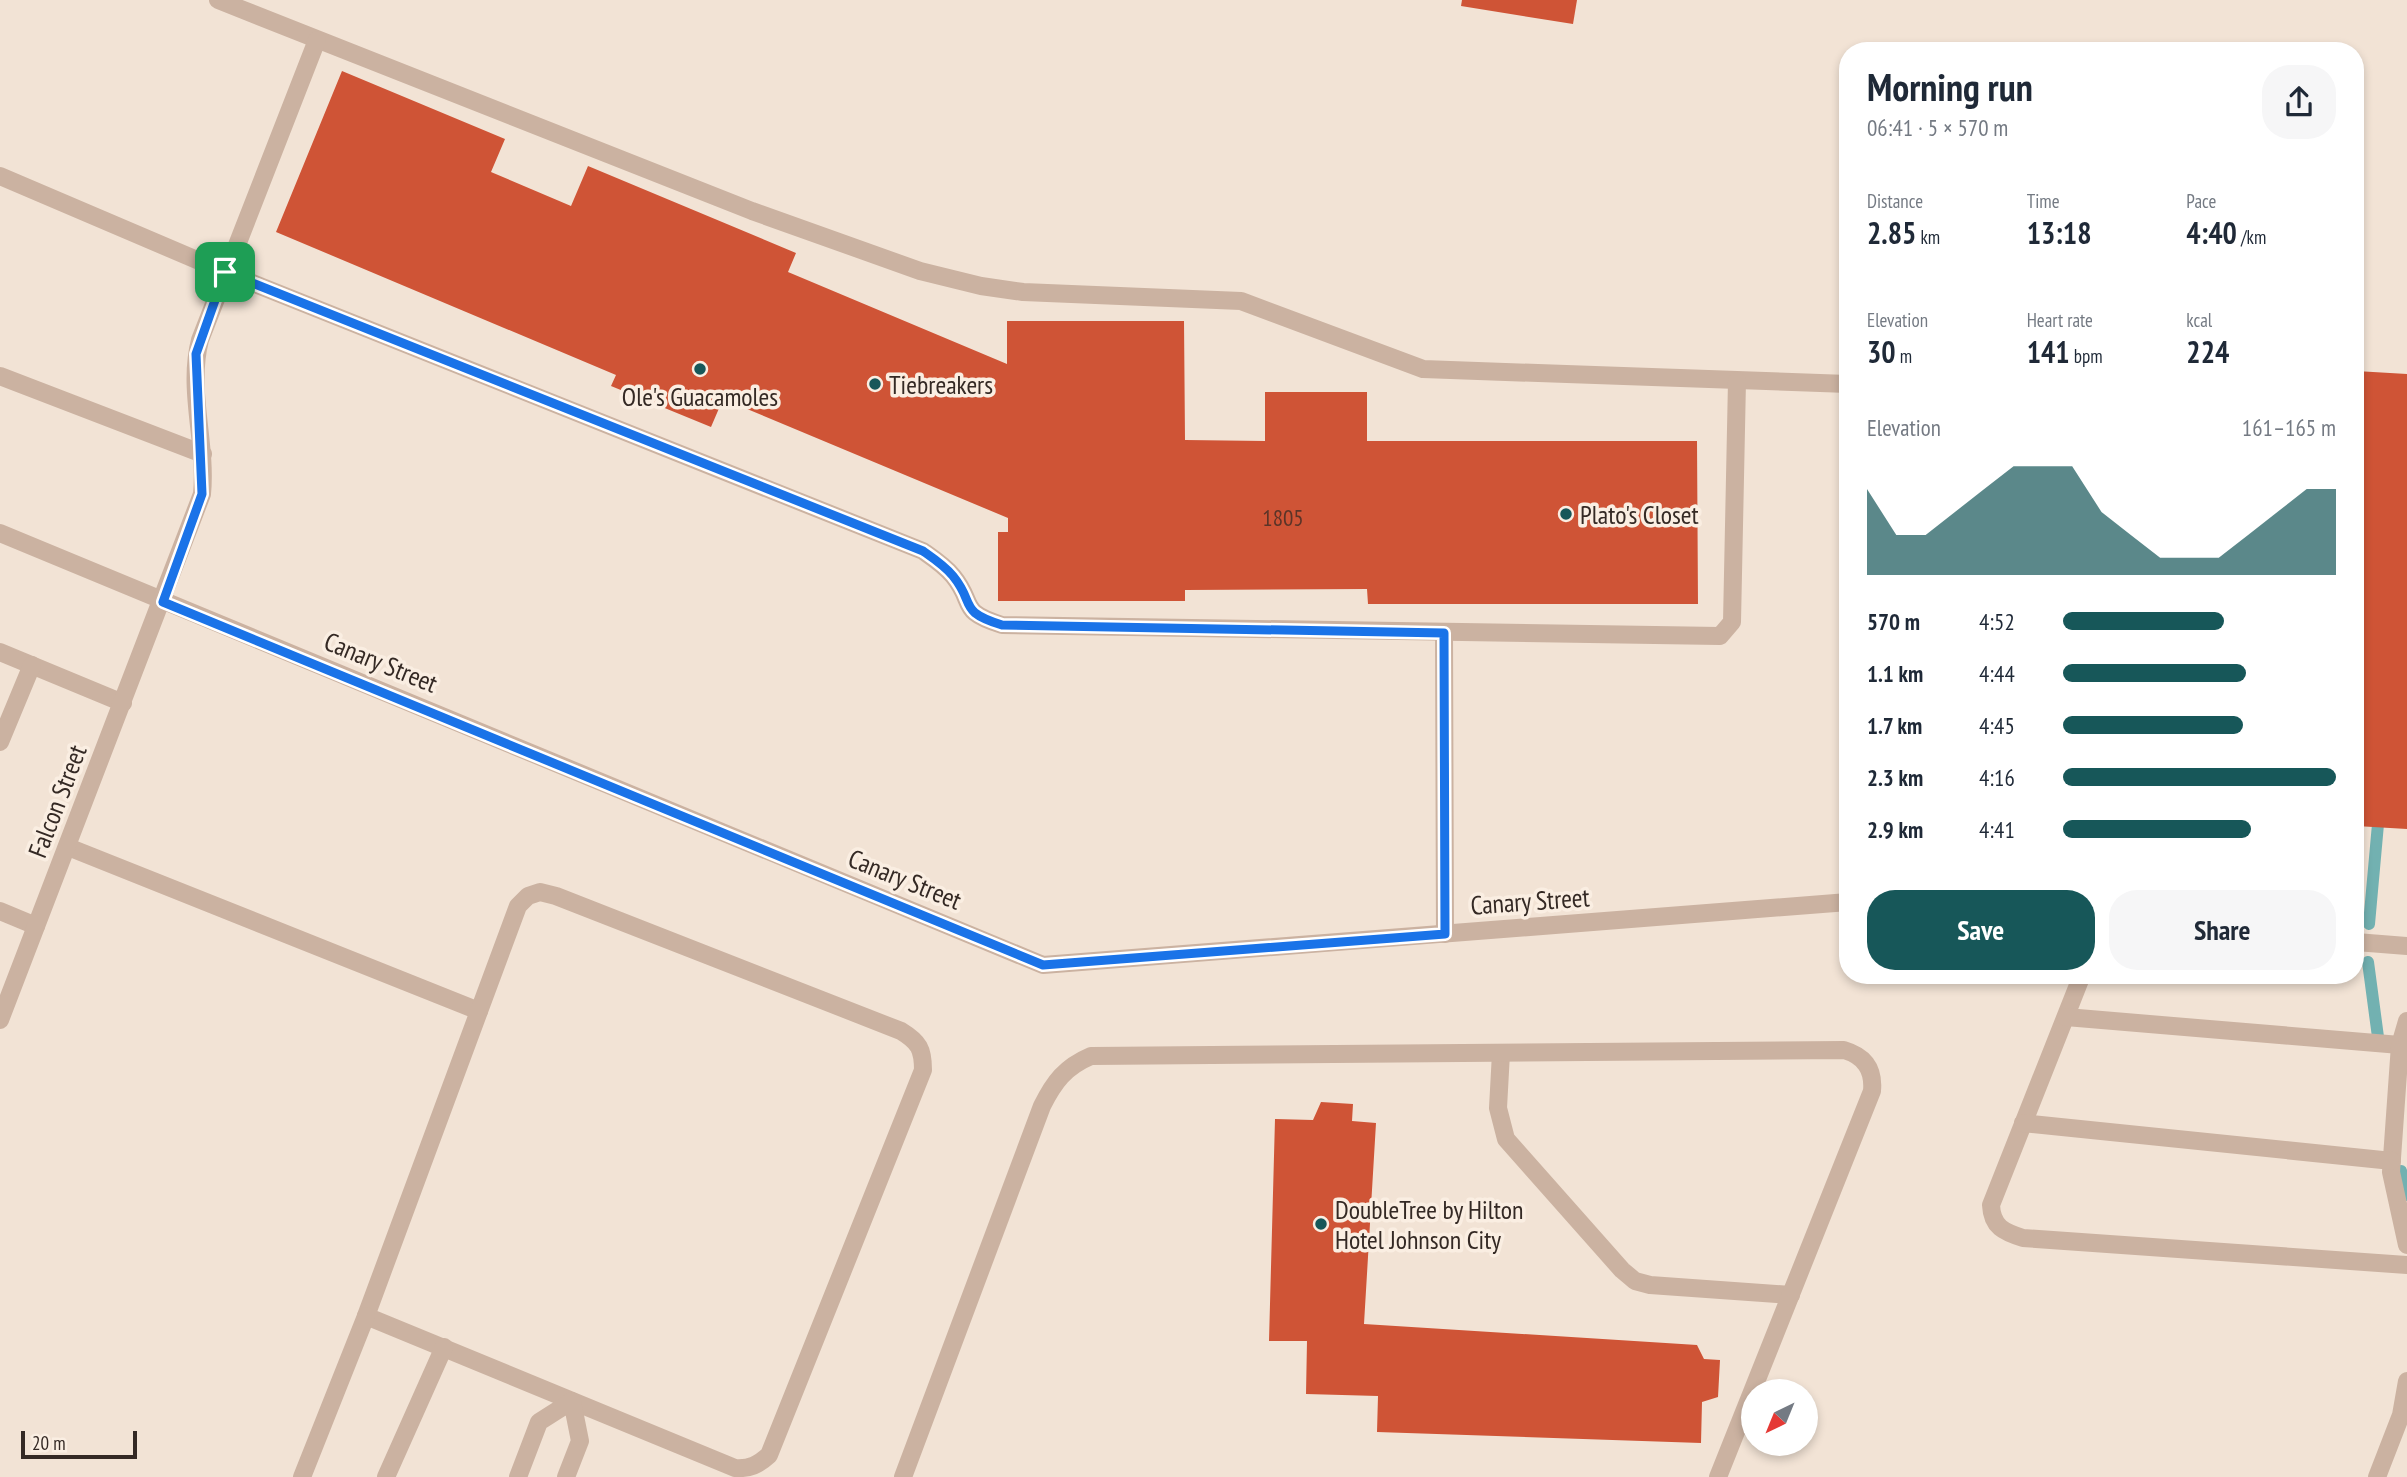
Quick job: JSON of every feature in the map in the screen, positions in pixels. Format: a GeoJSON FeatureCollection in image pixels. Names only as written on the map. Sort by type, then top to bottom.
{"type":"FeatureCollection","features":[{"type":"Feature","properties":{"kind":"street"},"geometry":{"type":"LineString","coordinates":[[218,0],[752,211],[932,274],[1023,292],[1241,301],[1423,369],[1839,384]]}},
{"type":"Feature","properties":{"kind":"street","name":"Falcon Street"},"geometry":{"type":"LineString","coordinates":[[0,1020],[163,602],[202,494],[203,454],[196,354],[225,272],[317,40]]}},
{"type":"Feature","properties":{"kind":"street"},"geometry":{"type":"LineString","coordinates":[[0,176],[225,272],[923,551],[954,576],[968,607],[981,619],[1002,625],[1720,636],[1732,622],[1737,381]]}},
{"type":"Feature","properties":{"kind":"street"},"geometry":{"type":"LineString","coordinates":[[0,376],[203,454]]}},
{"type":"Feature","properties":{"kind":"street","name":"Canary Street"},"geometry":{"type":"LineString","coordinates":[[0,533],[1043,965],[1839,903]]}},
{"type":"Feature","properties":{"kind":"street"},"geometry":{"type":"LineString","coordinates":[[1444,633],[1445,934]]}},
{"type":"Feature","properties":{"kind":"street"},"geometry":{"type":"LineString","coordinates":[[0,652],[124,703]]}},
{"type":"Feature","properties":{"kind":"street"},"geometry":{"type":"LineString","coordinates":[[0,742],[32,665]]}},
{"type":"Feature","properties":{"kind":"street"},"geometry":{"type":"LineString","coordinates":[[68,847],[479,1011]]}},
{"type":"Feature","properties":{"kind":"street"},"geometry":{"type":"LineString","coordinates":[[302,1477],[366,1316],[518,906],[528,896],[540,892],[556,895],[901,1031],[916,1040],[923,1052],[923,1070],[769,1455],[759,1465],[747,1469],[735,1468],[366,1316]]}},
{"type":"Feature","properties":{"kind":"street"},"geometry":{"type":"LineString","coordinates":[[0,911],[36,926]]}},
{"type":"Feature","properties":{"kind":"street"},"geometry":{"type":"LineString","coordinates":[[2364,943],[2407,946]]}},
{"type":"Feature","properties":{"kind":"street"},"geometry":{"type":"LineString","coordinates":[[2079,984],[1992,1206],[1992,1219],[2002,1231],[2023,1238],[2407,1265]]}},
{"type":"Feature","properties":{"kind":"street"},"geometry":{"type":"LineString","coordinates":[[2066,1017],[2400,1045]]}},
{"type":"Feature","properties":{"kind":"street"},"geometry":{"type":"LineString","coordinates":[[2407,1021],[2400,1045],[2391,1172],[2407,1245]]}},
{"type":"Feature","properties":{"kind":"street"},"geometry":{"type":"LineString","coordinates":[[903,1477],[1042,1106],[1062,1073],[1076,1062],[1091,1056],[1844,1050],[1857,1054],[1868,1065],[1873,1078],[1872,1091],[1718,1477]]}},
{"type":"Feature","properties":{"kind":"street"},"geometry":{"type":"LineString","coordinates":[[1501,1053],[1498,1108],[1506,1139],[1622,1270],[1635,1280],[1650,1284],[1791,1295]]}},
{"type":"Feature","properties":{"kind":"street"},"geometry":{"type":"LineString","coordinates":[[2024,1123],[2392,1161]]}},
{"type":"Feature","properties":{"kind":"street"},"geometry":{"type":"LineString","coordinates":[[386,1477],[443,1346]]}},
{"type":"Feature","properties":{"kind":"street"},"geometry":{"type":"LineString","coordinates":[[2377,1477],[2401,1415],[2407,1381]]}},
{"type":"Feature","properties":{"kind":"street"},"geometry":{"type":"LineString","coordinates":[[518,1477],[539,1422],[572,1401]]}},
{"type":"Feature","properties":{"kind":"street"},"geometry":{"type":"LineString","coordinates":[[566,1477],[580,1441],[572,1401]]}},
{"type":"Feature","properties":{"kind":"building"},"geometry":{"type":"Polygon","coordinates":[[[1462,0],[1577,0],[1573,24],[1461,6],[1462,0]]]}},
{"type":"Feature","properties":{"kind":"building"},"geometry":{"type":"Polygon","coordinates":[[[342,71],[505,139],[491,172],[571,206],[588,166],[796,253],[788,272],[1007,364],[1007,321],[1184,321],[1185,440],[1265,441],[1265,392],[1367,392],[1367,441],[1697,441],[1698,604],[1368,604],[1367,589],[1185,590],[1185,601],[998,601],[998,532],[1008,532],[1008,518],[723,399],[711,427],[611,386],[616,375],[276,232],[342,71]]]}},
{"type":"Feature","properties":{"kind":"building"},"geometry":{"type":"Polygon","coordinates":[[[2364,371],[2407,374],[2407,829],[2364,826],[2364,371]]]}},
{"type":"Feature","properties":{"kind":"building","name":"DoubleTree by Hilton Hotel Johnson City"},"geometry":{"type":"Polygon","coordinates":[[[1321,1102],[1353,1104],[1352,1121],[1376,1123],[1364,1324],[1697,1345],[1704,1359],[1720,1360],[1718,1397],[1702,1402],[1701,1443],[1377,1432],[1378,1396],[1306,1394],[1307,1341],[1269,1341],[1275,1119],[1313,1120],[1321,1102]]]}},
{"type":"Feature","properties":{"kind":"waterway"},"geometry":{"type":"LineString","coordinates":[[2369,924],[2379,813]]}},
{"type":"Feature","properties":{"kind":"waterway"},"geometry":{"type":"LineString","coordinates":[[2368,962],[2378,1037]]}},
{"type":"Feature","properties":{"kind":"waterway"},"geometry":{"type":"LineString","coordinates":[[2401,1171],[2407,1195]]}},
{"type":"Feature","properties":{"kind":"place","name":"Ole's Guacamoles"},"geometry":{"type":"Point","coordinates":[700,369]}},
{"type":"Feature","properties":{"kind":"place","name":"Tiebreakers"},"geometry":{"type":"Point","coordinates":[875,384]}},
{"type":"Feature","properties":{"kind":"place","name":"Plato's Closet"},"geometry":{"type":"Point","coordinates":[1566,514]}},
{"type":"Feature","properties":{"kind":"place","name":"DoubleTree by Hilton Hotel Johnson City"},"geometry":{"type":"Point","coordinates":[1321,1224]}},
{"type":"Feature","properties":{"kind":"route"},"geometry":{"type":"LineString","coordinates":[[225,272],[923,551],[954,576],[968,607],[981,619],[1002,625],[1444,633],[1445,934],[1043,965],[163,602],[202,494],[204,476],[196,387],[196,354],[225,272]]}}]}
